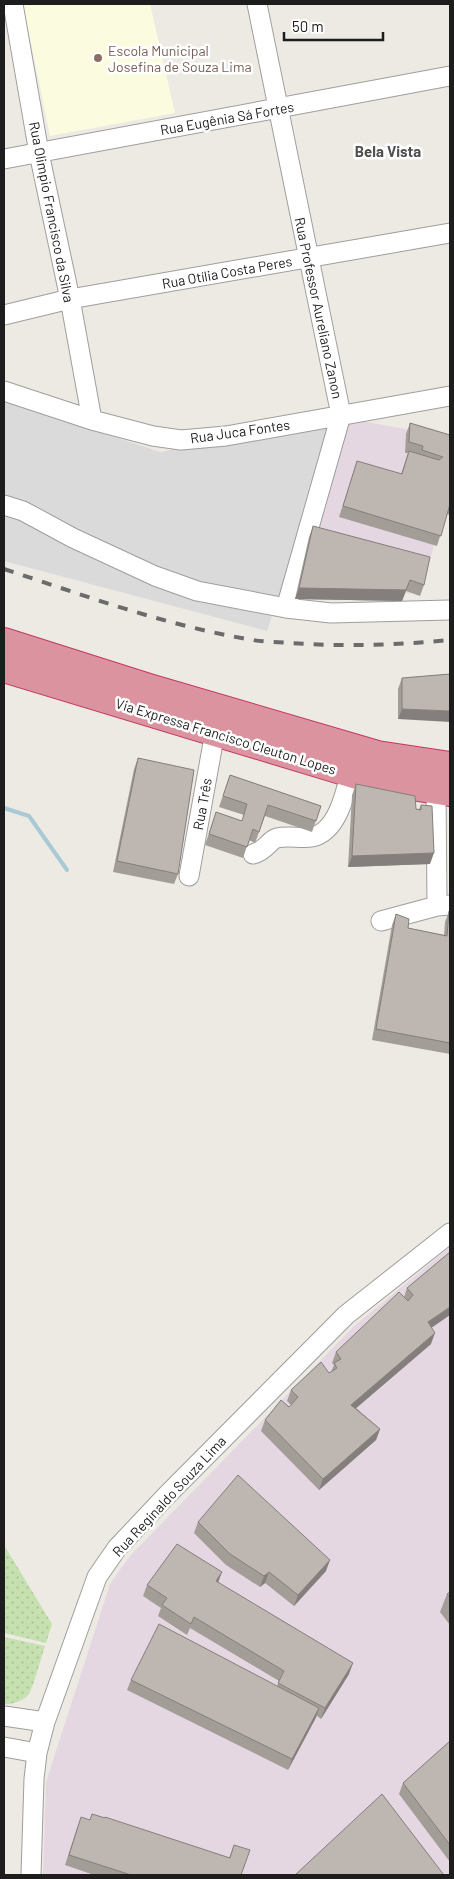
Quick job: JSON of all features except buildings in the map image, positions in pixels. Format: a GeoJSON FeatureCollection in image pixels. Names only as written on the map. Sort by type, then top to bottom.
{"type":"FeatureCollection","features":[{"type":"Feature","properties":{"kind":"highway","name":"Via Expressa Francisco Cleuton Lopes"},"geometry":{"type":"LineString","coordinates":[[4,642],[159,691],[377,755],[450,766]]}},
{"type":"Feature","properties":{"kind":"highway","name":"Via Expressa Francisco Cleuton Lopes"},"geometry":{"type":"LineString","coordinates":[[4,668],[374,780],[443,791]]}},
{"type":"Feature","properties":{"kind":"street","name":"Rua Olimpio Francisco da Silva"},"geometry":{"type":"LineString","coordinates":[[13,4],[39,153],[70,299],[92,420]]}},
{"type":"Feature","properties":{"kind":"street","name":"Rua Professor Aureliano Zanon"},"geometry":{"type":"LineString","coordinates":[[257,4],[341,415],[286,608]]}},
{"type":"Feature","properties":{"kind":"street","name":"Rua Eugênia Sá Fortes"},"geometry":{"type":"LineString","coordinates":[[4,159],[450,76]]}},
{"type":"Feature","properties":{"kind":"street","name":"Rua Otília Costa Peres"},"geometry":{"type":"LineString","coordinates":[[4,314],[70,299],[450,233]]}},
{"type":"Feature","properties":{"kind":"street","name":"Rua Juca Fontes"},"geometry":{"type":"LineString","coordinates":[[4,391],[92,420],[153,436],[181,440],[226,436],[450,396]]}},
{"type":"Feature","properties":{"kind":"street"},"geometry":{"type":"LineString","coordinates":[[4,505],[23,511],[73,538],[163,579],[197,591],[286,608],[331,613],[450,610]]}},
{"type":"Feature","properties":{"kind":"street","name":"Rua Três"},"geometry":{"type":"LineString","coordinates":[[188,876],[214,732]]}},
{"type":"Feature","properties":{"kind":"street"},"geometry":{"type":"LineString","coordinates":[[252,854],[261,852],[275,838],[292,836],[313,837],[325,829],[344,802],[350,773]]}},
{"type":"Feature","properties":{"kind":"street"},"geometry":{"type":"LineString","coordinates":[[381,921],[443,906],[443,791]]}},
{"type":"Feature","properties":{"kind":"street","name":"Rua Reginaldo Souza Lima"},"geometry":{"type":"LineString","coordinates":[[31,1875],[34,1779],[37,1754],[45,1722],[97,1577],[117,1548],[346,1315],[450,1233]]}},
{"type":"Feature","properties":{"kind":"street"},"geometry":{"type":"LineString","coordinates":[[4,1716],[45,1722]]}},
{"type":"Feature","properties":{"kind":"street"},"geometry":{"type":"LineString","coordinates":[[4,1747],[37,1754]]}},
{"type":"Feature","properties":{"kind":"shaded area","name":"Escola Municipal Josefina de Souza Lima"},"geometry":{"type":"Polygon","coordinates":[[[23,4],[150,4],[175,113],[50,136],[23,4]]]}},
{"type":"Feature","properties":{"kind":"shaded area"},"geometry":{"type":"Polygon","coordinates":[[[4,400],[160,452],[337,418],[267,631],[4,561],[4,400]]]}},
{"type":"Feature","properties":{"kind":"shaded area"},"geometry":{"type":"Polygon","coordinates":[[[345,418],[450,437],[450,487],[421,593],[292,596],[345,418]]]}},
{"type":"Feature","properties":{"kind":"shaded area"},"geometry":{"type":"Polygon","coordinates":[[[450,1247],[450,1875],[43,1875],[46,1782],[110,1584],[129,1557],[354,1326],[450,1247]]]}},
{"type":"Feature","properties":{"kind":"green space"},"geometry":{"type":"Polygon","coordinates":[[[4,1545],[52,1624],[46,1643],[4,1633],[4,1545]]]}},
{"type":"Feature","properties":{"kind":"green space"},"geometry":{"type":"Polygon","coordinates":[[[4,1637],[45,1646],[29,1694],[21,1701],[7,1704],[4,1704],[4,1637]]]}},
{"type":"Feature","properties":{"kind":"waterway"},"geometry":{"type":"LineString","coordinates":[[4,808],[29,816],[67,870]]}},
{"type":"Feature","properties":{"kind":"railway"},"geometry":{"type":"LineString","coordinates":[[4,569],[158,619],[253,640],[351,645],[450,640]]}},
{"type":"Feature","properties":{"kind":"place","name":"Escola Municipal Josefina de Souza Lima"},"geometry":{"type":"Point","coordinates":[98,58]}},
{"type":"Feature","properties":{"kind":"district","name":"Bela Vista"},"geometry":{"type":"Point","coordinates":[388,151]}}]}
